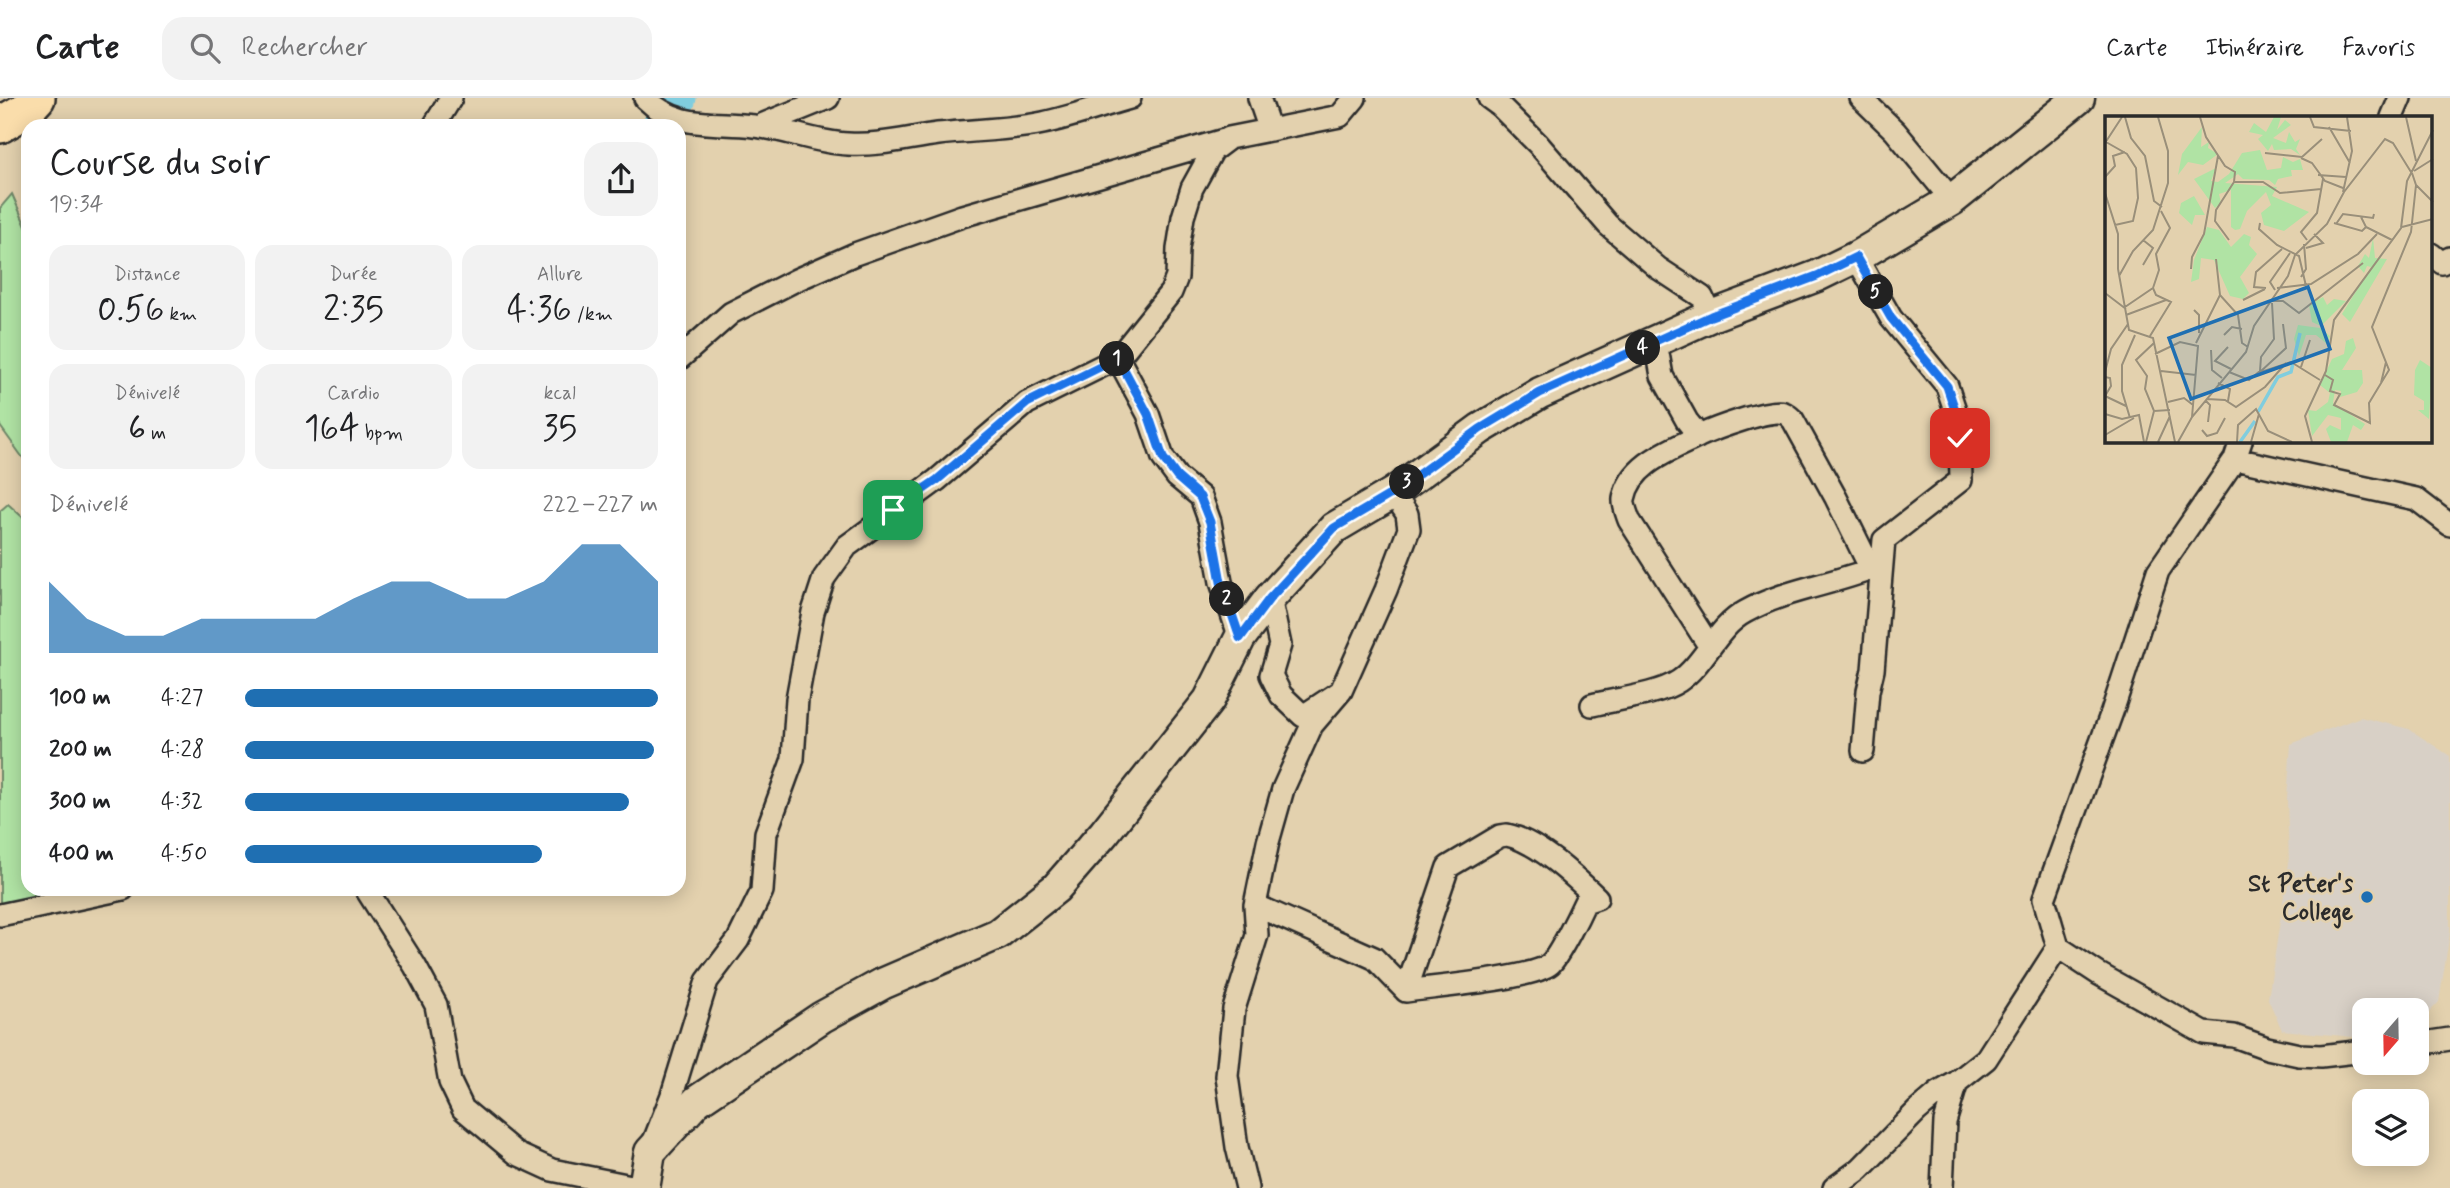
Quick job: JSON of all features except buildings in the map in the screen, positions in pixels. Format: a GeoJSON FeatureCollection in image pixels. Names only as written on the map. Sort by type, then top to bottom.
{"type":"FeatureCollection","features":[{"type":"Feature","properties":{"kind":"highway"},"geometry":{"type":"LineString","coordinates":[[0,125],[26,110],[37,98]]}},
{"type":"Feature","properties":{"kind":"main road"},"geometry":{"type":"LineString","coordinates":[[642,1188],[649,1152],[698,1101],[753,1061],[822,1017],[882,984],[998,934],[1056,888],[1112,823],[1209,700],[1240,638],[1270,598],[1334,528],[1393,493],[1480,429],[1540,393],[1711,316],[1817,276],[1856,257],[1951,200],[2078,98]]}},
{"type":"Feature","properties":{"kind":"street"},"geometry":{"type":"LineString","coordinates":[[439,119],[451,98]]}},
{"type":"Feature","properties":{"kind":"street"},"geometry":{"type":"LineString","coordinates":[[645,98],[652,105],[680,119]]}},
{"type":"Feature","properties":{"kind":"street"},"geometry":{"type":"LineString","coordinates":[[759,126],[828,98]]}},
{"type":"Feature","properties":{"kind":"street"},"geometry":{"type":"LineString","coordinates":[[686,121],[759,126],[816,140],[849,144],[1042,123],[1130,98]]}},
{"type":"Feature","properties":{"kind":"street"},"geometry":{"type":"LineString","coordinates":[[1259,98],[1270,130]]}},
{"type":"Feature","properties":{"kind":"street"},"geometry":{"type":"LineString","coordinates":[[686,353],[731,313],[855,254],[962,216],[1229,138],[1340,116],[1355,98]]}},
{"type":"Feature","properties":{"kind":"street"},"geometry":{"type":"LineString","coordinates":[[1489,98],[1538,144],[1608,225],[1658,268],[1702,297],[1711,316]]}},
{"type":"Feature","properties":{"kind":"street"},"geometry":{"type":"LineString","coordinates":[[1861,98],[1895,131],[1951,200]]}},
{"type":"Feature","properties":{"kind":"street"},"geometry":{"type":"LineString","coordinates":[[2392,116],[2400,98]]}},
{"type":"Feature","properties":{"kind":"street"},"geometry":{"type":"LineString","coordinates":[[649,1152],[672,1095],[707,981],[738,940],[762,891],[766,833],[793,759],[797,699],[813,612],[824,578],[847,546],[937,480],[1027,403],[1118,358],[1171,292],[1177,277],[1183,217],[1192,188],[1213,150],[1229,138]]}},
{"type":"Feature","properties":{"kind":"street"},"geometry":{"type":"LineString","coordinates":[[2432,255],[2442,263],[2450,258]]}},
{"type":"Feature","properties":{"kind":"street"},"geometry":{"type":"LineString","coordinates":[[1592,705],[1668,687],[1688,673],[1732,621],[1745,612],[1791,592],[1844,579],[1871,569],[1884,540],[1961,480],[1957,416],[1947,386],[1891,318],[1856,257]]}},
{"type":"Feature","properties":{"kind":"street"},"geometry":{"type":"LineString","coordinates":[[1656,342],[1662,376],[1686,421],[1699,436]]}},
{"type":"Feature","properties":{"kind":"street"},"geometry":{"type":"LineString","coordinates":[[1118,358],[1148,414],[1163,458],[1177,477],[1200,497],[1210,522],[1221,582],[1240,638]]}},
{"type":"Feature","properties":{"kind":"street"},"geometry":{"type":"LineString","coordinates":[[1710,647],[1629,520],[1623,501],[1629,484],[1648,463],[1699,436],[1722,426],[1774,412],[1785,413],[1800,432],[1871,569]]}},
{"type":"Feature","properties":{"kind":"street"},"geometry":{"type":"LineString","coordinates":[[2352,1052],[2299,1055],[2267,1048],[2234,1036],[2204,1033],[2057,947],[2044,899],[2112,712],[2158,571],[2238,450],[2416,499],[2450,525]]}},
{"type":"Feature","properties":{"kind":"street"},"geometry":{"type":"LineString","coordinates":[[1247,1188],[1237,1147],[1227,1076],[1234,1009],[1257,935],[1255,905],[1268,842],[1283,789],[1312,725],[1341,691],[1386,590],[1409,529],[1407,514],[1393,493]]}},
{"type":"Feature","properties":{"kind":"street"},"geometry":{"type":"LineString","coordinates":[[1863,751],[1884,540]]}},
{"type":"Feature","properties":{"kind":"street"},"geometry":{"type":"LineString","coordinates":[[1270,598],[1280,645],[1271,675],[1281,695],[1303,716],[1341,691]]}},
{"type":"Feature","properties":{"kind":"street"},"geometry":{"type":"LineString","coordinates":[[1500,836],[1518,837],[1570,872],[1597,898],[1585,902],[1550,965],[1478,983],[1406,991],[1448,867],[1500,836]]}},
{"type":"Feature","properties":{"kind":"street"},"geometry":{"type":"LineString","coordinates":[[0,915],[90,896]]}},
{"type":"Feature","properties":{"kind":"street"},"geometry":{"type":"LineString","coordinates":[[370,896],[415,966],[436,1005],[450,1082],[463,1109],[517,1154],[552,1170],[642,1188]]}},
{"type":"Feature","properties":{"kind":"street"},"geometry":{"type":"LineString","coordinates":[[1255,905],[1374,958],[1406,991]]}},
{"type":"Feature","properties":{"kind":"street"},"geometry":{"type":"LineString","coordinates":[[1834,1188],[1860,1169],[1938,1093],[1986,1059],[2057,947]]}},
{"type":"Feature","properties":{"kind":"street"},"geometry":{"type":"LineString","coordinates":[[2429,1042],[2450,1039]]}},
{"type":"Feature","properties":{"kind":"street"},"geometry":{"type":"LineString","coordinates":[[1942,1188],[1945,1122],[1957,1082]]}},
{"type":"Feature","properties":{"kind":"shaded area","name":"St Peter's College"},"geometry":{"type":"Polygon","coordinates":[[[2360,717],[2409,729],[2450,756],[2450,932],[2439,1002],[2429,1012],[2429,998],[2352,998],[2352,1037],[2282,1030],[2268,999],[2289,863],[2287,799],[2291,744],[2360,717]]]}},
{"type":"Feature","properties":{"kind":"green space"},"geometry":{"type":"Polygon","coordinates":[[[12,194],[21,215],[21,455],[0,426],[0,208],[12,194]]]}},
{"type":"Feature","properties":{"kind":"green space"},"geometry":{"type":"Polygon","coordinates":[[[8,504],[21,516],[21,896],[74,896],[71,911],[0,927],[0,511],[8,504]]]}},
{"type":"Feature","properties":{"kind":"waterway"},"geometry":{"type":"LineString","coordinates":[[667,119],[674,113],[680,98]]}},
{"type":"Feature","properties":{"kind":"place","name":"St Peter's College"},"geometry":{"type":"Point","coordinates":[2367,897]}},
{"type":"Feature","properties":{"kind":"route"},"geometry":{"type":"LineString","coordinates":[[893,510],[937,480],[1027,403],[1118,358],[1148,414],[1163,458],[1177,477],[1200,497],[1210,522],[1221,582],[1240,638],[1270,598],[1334,528],[1393,493],[1480,429],[1540,393],[1711,316],[1817,276],[1856,257],[1891,318],[1947,386],[1957,416],[1960,438]]}}]}
